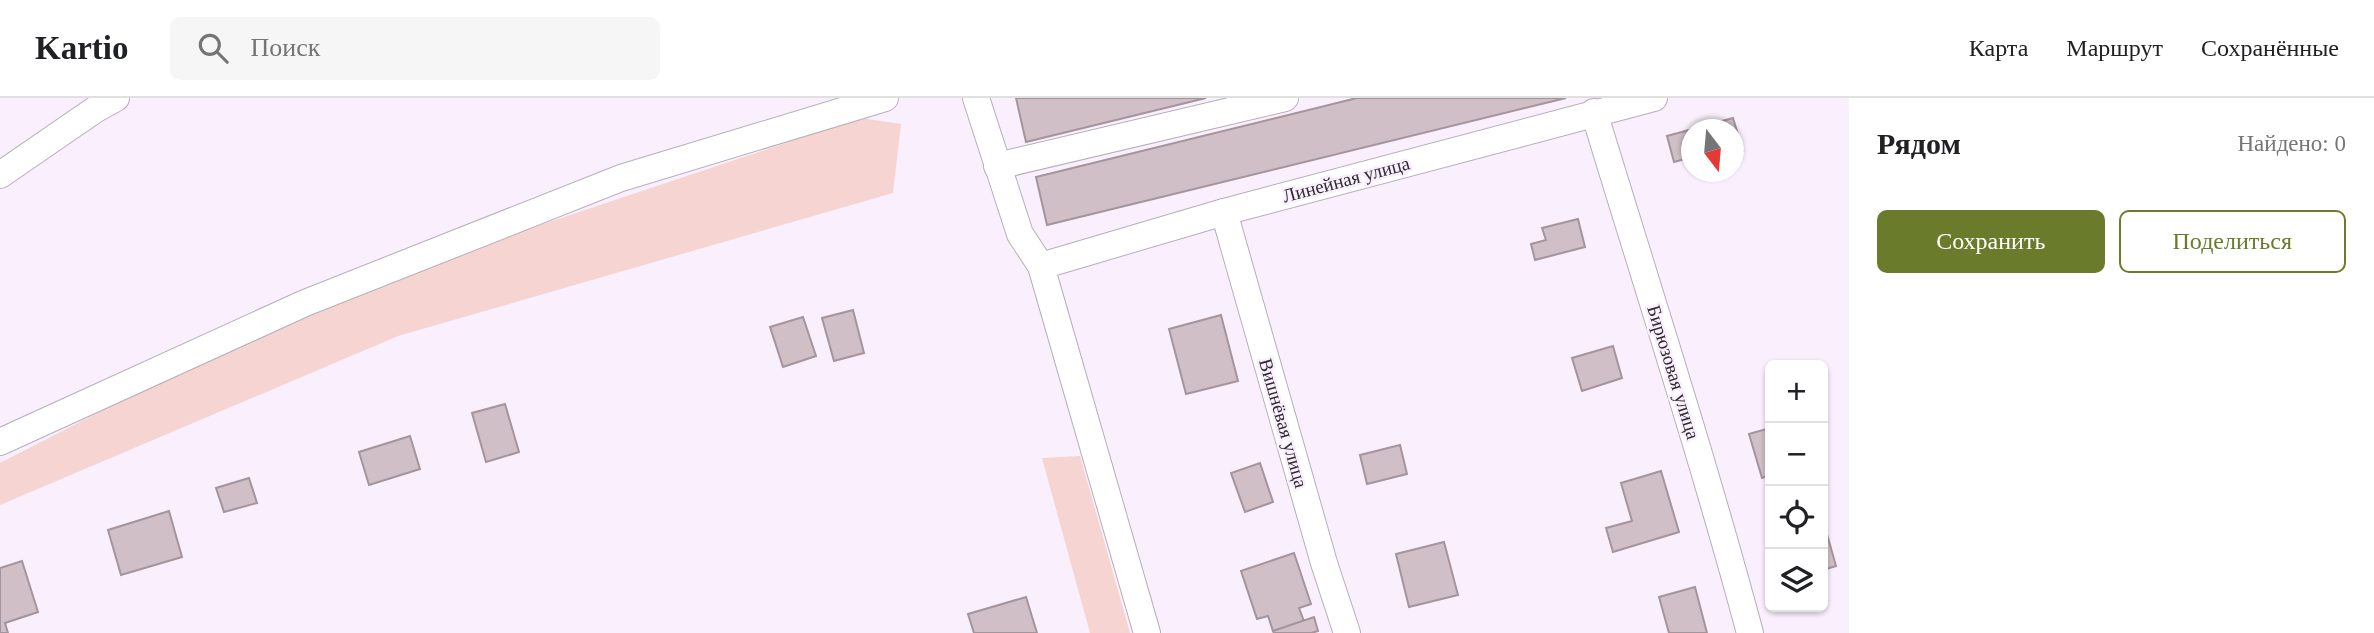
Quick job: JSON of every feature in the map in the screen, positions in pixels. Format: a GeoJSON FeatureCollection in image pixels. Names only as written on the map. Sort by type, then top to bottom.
{"type":"FeatureCollection","features":[{"type":"Feature","properties":{"kind":"street"},"geometry":{"type":"LineString","coordinates":[[0,175],[116,98]]}},
{"type":"Feature","properties":{"kind":"street"},"geometry":{"type":"LineString","coordinates":[[0,442],[305,303],[621,178],[885,98]]}},
{"type":"Feature","properties":{"kind":"street"},"geometry":{"type":"LineString","coordinates":[[976,98],[1020,234],[1041,266],[1147,633]]}},
{"type":"Feature","properties":{"kind":"street"},"geometry":{"type":"LineString","coordinates":[[997,166],[1285,98]]}},
{"type":"Feature","properties":{"kind":"street","name":"Линейная улица"},"geometry":{"type":"LineString","coordinates":[[1041,266],[1224,212],[1654,98]]}},
{"type":"Feature","properties":{"kind":"street","name":"Бирюзовая улица"},"geometry":{"type":"LineString","coordinates":[[1594,112],[1717,509],[1750,633]]}},
{"type":"Feature","properties":{"kind":"street","name":"Вишнёвая улица"},"geometry":{"type":"LineString","coordinates":[[1224,212],[1324,563],[1347,633]]}},
{"type":"Feature","properties":{"kind":"shaded area"},"geometry":{"type":"Polygon","coordinates":[[[861,118],[901,124],[893,193],[398,336],[0,505],[0,463],[324,297],[861,118]]]}},
{"type":"Feature","properties":{"kind":"shaded area"},"geometry":{"type":"Polygon","coordinates":[[[1080,456],[1130,633],[1090,633],[1042,458],[1080,456]]]}},
{"type":"Feature","properties":{"kind":"building"},"geometry":{"type":"Polygon","coordinates":[[[1016,98],[1206,98],[1026,142],[1016,98]]]}},
{"type":"Feature","properties":{"kind":"building"},"geometry":{"type":"Polygon","coordinates":[[[1357,98],[1566,98],[1047,225],[1036,177],[1357,98]]]}},
{"type":"Feature","properties":{"kind":"building"},"geometry":{"type":"Polygon","coordinates":[[[1681,132],[1681,160],[1674,162],[1667,136],[1681,132]]]}},
{"type":"Feature","properties":{"kind":"building"},"geometry":{"type":"Polygon","coordinates":[[[1578,219],[1585,247],[1535,260],[1531,244],[1546,240],[1542,228],[1578,219]]]}},
{"type":"Feature","properties":{"kind":"building"},"geometry":{"type":"Polygon","coordinates":[[[853,310],[864,353],[834,361],[822,318],[853,310]]]}},
{"type":"Feature","properties":{"kind":"building"},"geometry":{"type":"Polygon","coordinates":[[[1221,315],[1238,381],[1186,394],[1169,329],[1221,315]]]}},
{"type":"Feature","properties":{"kind":"building"},"geometry":{"type":"Polygon","coordinates":[[[803,317],[816,356],[783,367],[770,327],[803,317]]]}},
{"type":"Feature","properties":{"kind":"building"},"geometry":{"type":"Polygon","coordinates":[[[1613,346],[1622,378],[1582,391],[1572,358],[1613,346]]]}},
{"type":"Feature","properties":{"kind":"building"},"geometry":{"type":"Polygon","coordinates":[[[505,404],[519,452],[486,462],[472,413],[505,404]]]}},
{"type":"Feature","properties":{"kind":"building"},"geometry":{"type":"Polygon","coordinates":[[[1765,429],[1765,477],[1762,478],[1749,434],[1765,429]]]}},
{"type":"Feature","properties":{"kind":"building"},"geometry":{"type":"Polygon","coordinates":[[[410,436],[420,469],[369,485],[359,452],[410,436]]]}},
{"type":"Feature","properties":{"kind":"building"},"geometry":{"type":"Polygon","coordinates":[[[1400,445],[1407,474],[1367,484],[1360,455],[1400,445]]]}},
{"type":"Feature","properties":{"kind":"building"},"geometry":{"type":"Polygon","coordinates":[[[1260,463],[1273,502],[1245,512],[1231,473],[1260,463]]]}},
{"type":"Feature","properties":{"kind":"building"},"geometry":{"type":"Polygon","coordinates":[[[1661,471],[1679,532],[1613,552],[1606,528],[1632,521],[1621,483],[1661,471]]]}},
{"type":"Feature","properties":{"kind":"building"},"geometry":{"type":"Polygon","coordinates":[[[249,478],[257,503],[224,512],[216,488],[249,478]]]}},
{"type":"Feature","properties":{"kind":"building"},"geometry":{"type":"Polygon","coordinates":[[[169,511],[182,557],[121,575],[108,530],[169,511]]]}},
{"type":"Feature","properties":{"kind":"building"},"geometry":{"type":"Polygon","coordinates":[[[1828,538],[1836,566],[1828,568],[1828,538]]]}},
{"type":"Feature","properties":{"kind":"building"},"geometry":{"type":"Polygon","coordinates":[[[1444,542],[1458,595],[1409,607],[1396,554],[1444,542]]]}},
{"type":"Feature","properties":{"kind":"building"},"geometry":{"type":"Polygon","coordinates":[[[1294,553],[1311,604],[1299,608],[1304,621],[1273,631],[1268,616],[1257,619],[1241,571],[1294,553]]]}},
{"type":"Feature","properties":{"kind":"building"},"geometry":{"type":"Polygon","coordinates":[[[22,561],[38,612],[5,623],[8,633],[0,633],[0,568],[22,561]]]}},
{"type":"Feature","properties":{"kind":"building"},"geometry":{"type":"Polygon","coordinates":[[[1695,587],[1707,633],[1669,633],[1659,597],[1695,587]]]}},
{"type":"Feature","properties":{"kind":"building"},"geometry":{"type":"Polygon","coordinates":[[[1026,597],[1037,633],[974,633],[968,614],[1026,597]]]}},
{"type":"Feature","properties":{"kind":"building"},"geometry":{"type":"Polygon","coordinates":[[[1314,617],[1318,631],[1273,631],[1314,617]]]}}]}
